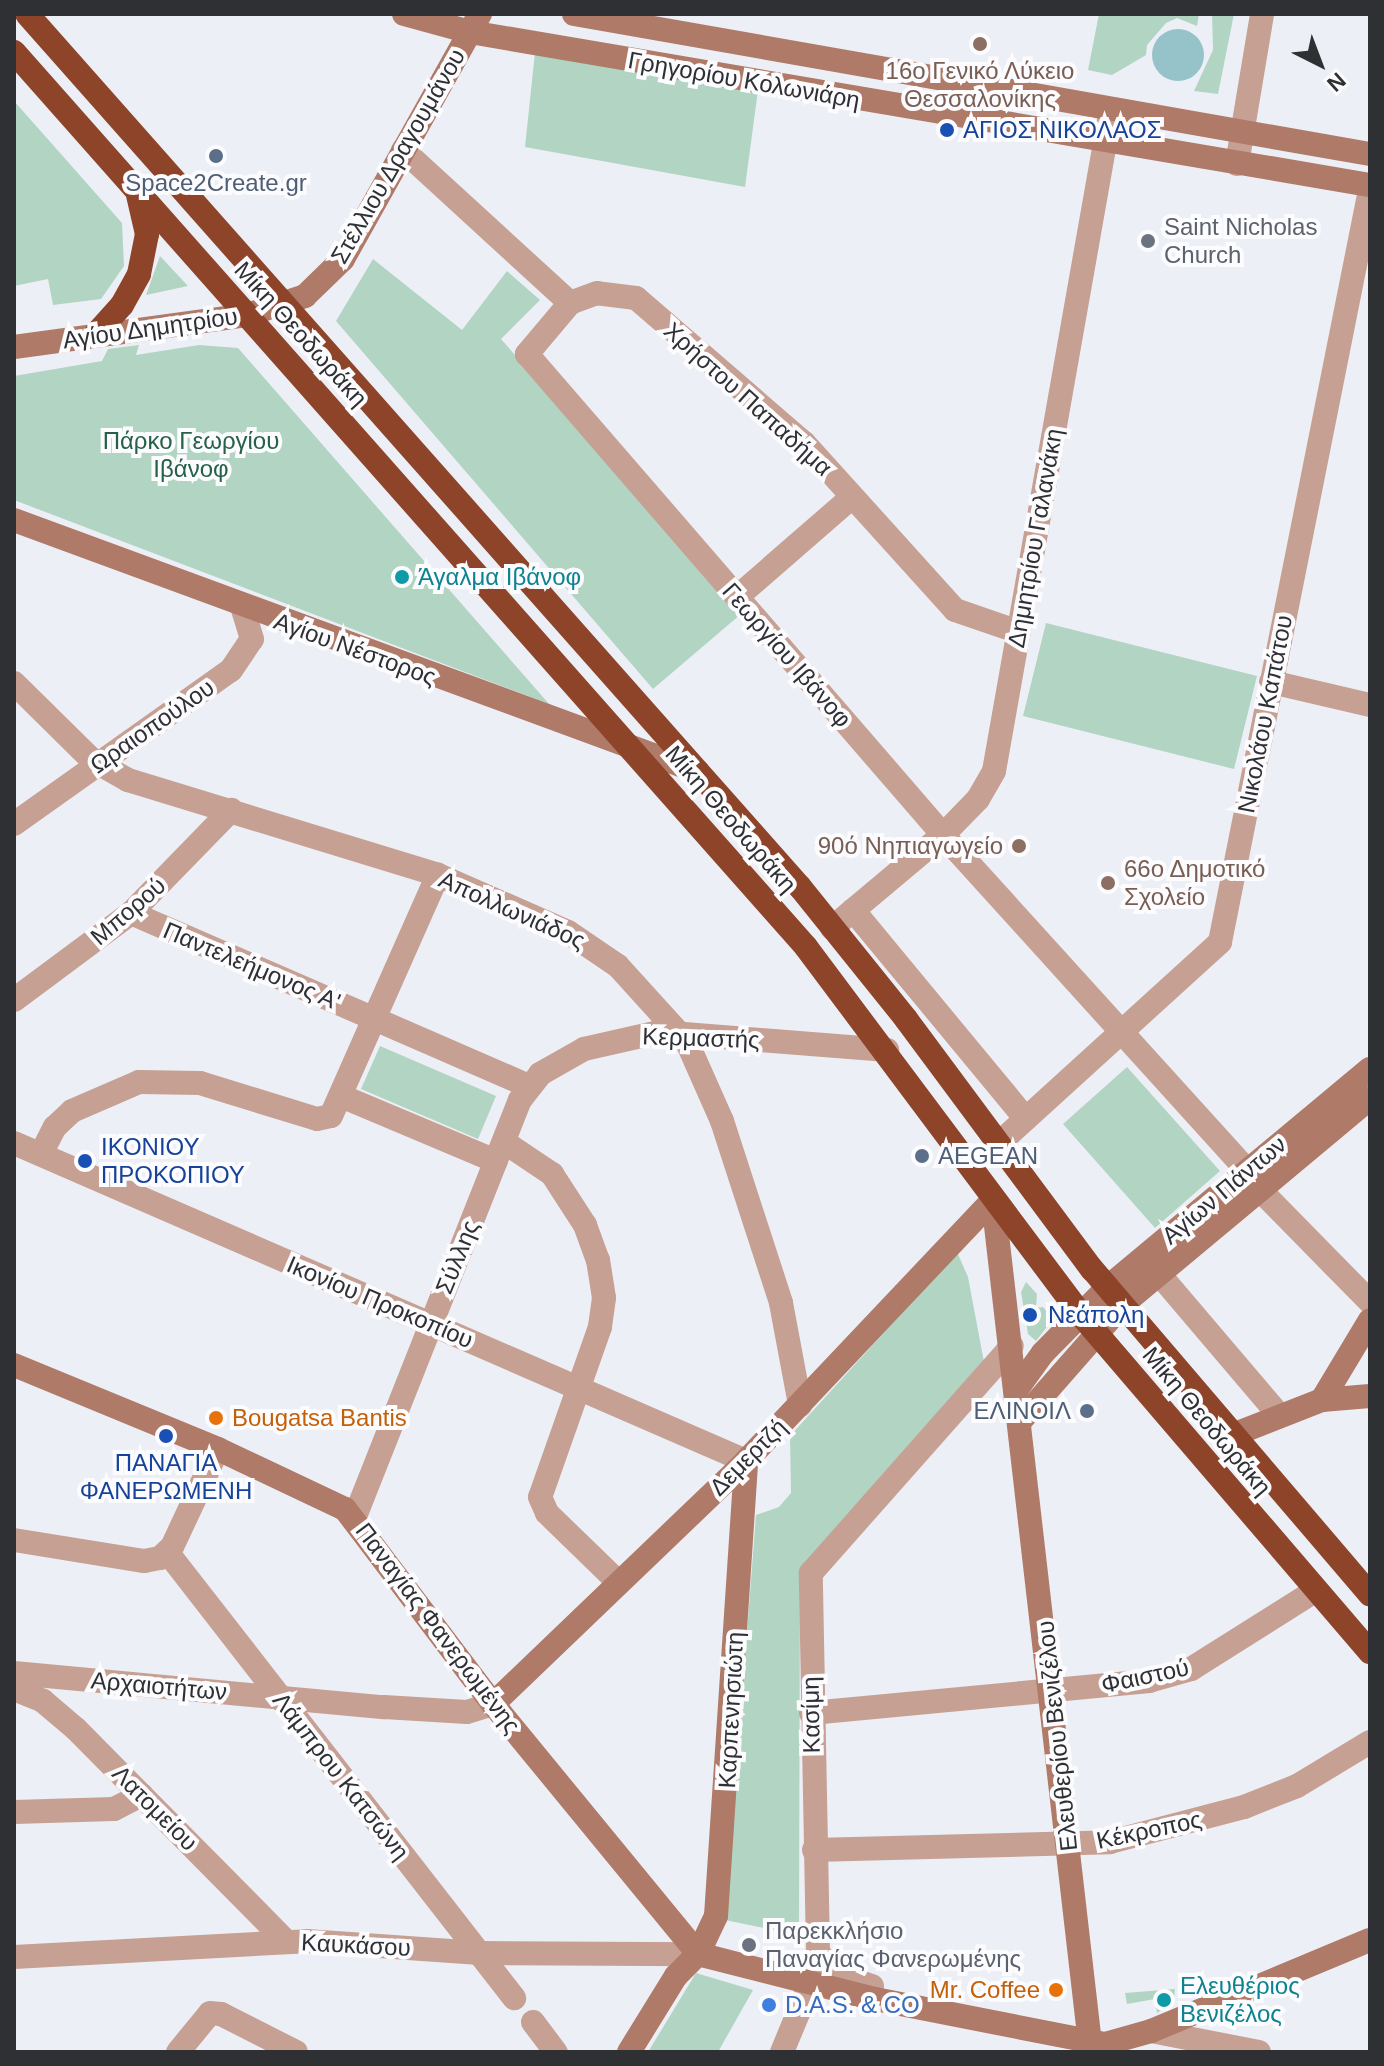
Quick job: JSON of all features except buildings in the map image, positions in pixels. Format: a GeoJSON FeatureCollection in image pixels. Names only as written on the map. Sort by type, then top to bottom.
{"type":"FeatureCollection","features":[{"type":"Feature","properties":{"kind":"highway","name":"Μίκη Θεοδωράκη"},"geometry":{"type":"LineString","coordinates":[[37,18],[832,928],[996,1146],[1115,1295],[1230,1436],[1370,1595]]}},
{"type":"Feature","properties":{"kind":"highway","name":"Μίκη Θεοδωράκη"},"geometry":{"type":"LineString","coordinates":[[14,52],[806,947],[887,1050],[993,1200],[1081,1315],[1370,1652]]}},
{"type":"Feature","properties":{"kind":"highway"},"geometry":{"type":"LineString","coordinates":[[95,335],[122,305],[143,264],[147,230],[136,190]]}},
{"type":"Feature","properties":{"kind":"main road","name":"Γρηγορίου Κολωνιάρη"},"geometry":{"type":"LineString","coordinates":[[404,14],[475,23],[1105,143],[1370,188]]}},
{"type":"Feature","properties":{"kind":"main road","name":"Γρηγορίου Κολωνιάρη"},"geometry":{"type":"LineString","coordinates":[[574,14],[1370,154]]}},
{"type":"Feature","properties":{"kind":"main road","name":"Στέλλιου Δραγουμάνου"},"geometry":{"type":"LineString","coordinates":[[285,305],[319,285],[343,259],[475,23]]}},
{"type":"Feature","properties":{"kind":"main road","name":"Αγίου Δημητρίου"},"geometry":{"type":"LineString","coordinates":[[14,347],[247,315],[285,305]]}},
{"type":"Feature","properties":{"kind":"main road","name":"Αγίου Νέστορος"},"geometry":{"type":"LineString","coordinates":[[14,520],[633,751],[697,771]]}},
{"type":"Feature","properties":{"kind":"main road","name":"Αγίων Πάντων"},"geometry":{"type":"LineString","coordinates":[[1081,1315],[1159,1274],[1370,1069]]}},
{"type":"Feature","properties":{"kind":"main road","name":"Αγίων Πάντων"},"geometry":{"type":"LineString","coordinates":[[1099,1336],[1115,1295],[1254,1180],[1370,1098]]}},
{"type":"Feature","properties":{"kind":"main road","name":"Δεμερτζή"},"geometry":{"type":"LineString","coordinates":[[493,1704],[746,1461],[993,1200]]}},
{"type":"Feature","properties":{"kind":"main road","name":"Ελευθερίου Βενιζέλου"},"geometry":{"type":"LineString","coordinates":[[993,1200],[1022,1419],[1091,2047]]}},
{"type":"Feature","properties":{"kind":"main road"},"geometry":{"type":"LineString","coordinates":[[1017,1389],[1081,1315]]}},
{"type":"Feature","properties":{"kind":"main road"},"geometry":{"type":"LineString","coordinates":[[1322,1400],[1370,1320]]}},
{"type":"Feature","properties":{"kind":"main road"},"geometry":{"type":"LineString","coordinates":[[1022,1419],[1099,1336]]}},
{"type":"Feature","properties":{"kind":"main road","name":"Παναγίας Φανερωμένης"},"geometry":{"type":"LineString","coordinates":[[14,1365],[218,1449],[340,1504],[493,1704],[698,1954]]}},
{"type":"Feature","properties":{"kind":"main road"},"geometry":{"type":"LineString","coordinates":[[1230,1436],[1322,1400],[1366,1401]]}},
{"type":"Feature","properties":{"kind":"main road","name":"Καρπενησιώτη"},"geometry":{"type":"LineString","coordinates":[[629,2052],[676,1976],[698,1954],[718,1909],[746,1461]]}},
{"type":"Feature","properties":{"kind":"main road"},"geometry":{"type":"LineString","coordinates":[[698,1954],[1091,2047],[1123,2041],[1151,2031],[1370,1940]]}},
{"type":"Feature","properties":{"kind":"street"},"geometry":{"type":"LineString","coordinates":[[1237,164],[1262,14]]}},
{"type":"Feature","properties":{"kind":"street","name":"Δημητρίου Γαλανάκη"},"geometry":{"type":"LineString","coordinates":[[832,928],[943,835],[978,799],[994,771],[1111,109]]}},
{"type":"Feature","properties":{"kind":"street"},"geometry":{"type":"LineString","coordinates":[[403,150],[570,303]]}},
{"type":"Feature","properties":{"kind":"street","name":"Νικολάου Καπάτου"},"geometry":{"type":"LineString","coordinates":[[996,1146],[1220,942],[1370,188]]}},
{"type":"Feature","properties":{"kind":"street","name":"Χρήστου Παπαδήμα"},"geometry":{"type":"LineString","coordinates":[[570,303],[597,293],[636,298],[804,443],[955,610],[1019,632]]}},
{"type":"Feature","properties":{"kind":"street","name":"Γεωργίου Ιβάνοφ"},"geometry":{"type":"LineString","coordinates":[[570,303],[527,354],[943,835],[1254,1180],[1370,1302]]}},
{"type":"Feature","properties":{"kind":"street"},"geometry":{"type":"LineString","coordinates":[[737,597],[852,497]]}},
{"type":"Feature","properties":{"kind":"street","name":"Ωραιοπούλου"},"geometry":{"type":"LineString","coordinates":[[14,824],[239,662],[252,639],[242,607]]}},
{"type":"Feature","properties":{"kind":"street"},"geometry":{"type":"LineString","coordinates":[[1271,682],[1370,705]]}},
{"type":"Feature","properties":{"kind":"street","name":"Απολλωνιάδος"},"geometry":{"type":"LineString","coordinates":[[14,683],[98,764],[148,788],[231,810],[438,875],[586,942],[635,983],[681,1033],[722,1121],[761,1234],[800,1405]]}},
{"type":"Feature","properties":{"kind":"street","name":"Μπορού"},"geometry":{"type":"LineString","coordinates":[[14,1000],[131,913],[231,810]]}},
{"type":"Feature","properties":{"kind":"street"},"geometry":{"type":"LineString","coordinates":[[41,1154],[55,1127],[72,1111],[139,1082],[200,1083],[322,1120],[331,1116],[438,875]]}},
{"type":"Feature","properties":{"kind":"street"},"geometry":{"type":"LineString","coordinates":[[853,910],[1026,1119]]}},
{"type":"Feature","properties":{"kind":"street","name":"Παντελεήμονος Α'"},"geometry":{"type":"LineString","coordinates":[[131,913],[528,1086]]}},
{"type":"Feature","properties":{"kind":"street","name":"Κερμαστής"},"geometry":{"type":"LineString","coordinates":[[528,1086],[547,1068],[584,1049],[642,1033],[681,1033],[887,1050]]}},
{"type":"Feature","properties":{"kind":"street","name":"Σύλλης"},"geometry":{"type":"LineString","coordinates":[[354,1519],[528,1086]]}},
{"type":"Feature","properties":{"kind":"street"},"geometry":{"type":"LineString","coordinates":[[341,1096],[500,1152],[538,1160],[552,1174],[581,1218],[598,1260],[603,1315],[580,1389],[541,1488],[540,1502],[619,1583]]}},
{"type":"Feature","properties":{"kind":"street","name":"Ικονίου Προκοπίου"},"geometry":{"type":"LineString","coordinates":[[14,1143],[746,1461]]}},
{"type":"Feature","properties":{"kind":"street"},"geometry":{"type":"LineString","coordinates":[[1159,1274],[1279,1415]]}},
{"type":"Feature","properties":{"kind":"street","name":"Κασίμη"},"geometry":{"type":"LineString","coordinates":[[1004,2026],[992,2013],[865,1985],[831,1972],[818,1951],[811,1713],[811,1573],[1012,1346]]}},
{"type":"Feature","properties":{"kind":"street"},"geometry":{"type":"LineString","coordinates":[[14,1540],[144,1561],[168,1553],[218,1449]]}},
{"type":"Feature","properties":{"kind":"street","name":"Λάμπρου Κατσώνη"},"geometry":{"type":"LineString","coordinates":[[168,1553],[514,1998]]}},
{"type":"Feature","properties":{"kind":"street","name":"Φαιστού"},"geometry":{"type":"LineString","coordinates":[[811,1713],[1149,1681],[1191,1669],[1315,1591]]}},
{"type":"Feature","properties":{"kind":"street","name":"Αρχαιοτήτων"},"geometry":{"type":"LineString","coordinates":[[14,1673],[462,1712],[493,1704]]}},
{"type":"Feature","properties":{"kind":"street","name":"Λατομείου"},"geometry":{"type":"LineString","coordinates":[[14,1689],[58,1713],[286,1941]]}},
{"type":"Feature","properties":{"kind":"street","name":"Κέκροπος"},"geometry":{"type":"LineString","coordinates":[[814,1850],[1069,1844],[1129,1838],[1244,1807],[1297,1786],[1370,1742]]}},
{"type":"Feature","properties":{"kind":"street"},"geometry":{"type":"LineString","coordinates":[[14,1812],[114,1809],[142,1795]]}},
{"type":"Feature","properties":{"kind":"street","name":"Καυκάσου"},"geometry":{"type":"LineString","coordinates":[[14,1957],[286,1941],[480,1953],[698,1954]]}},
{"type":"Feature","properties":{"kind":"street"},"geometry":{"type":"LineString","coordinates":[[782,2052],[811,1982]]}},
{"type":"Feature","properties":{"kind":"street"},"geometry":{"type":"LineString","coordinates":[[178,2052],[210,2013],[268,2046],[296,2052]]}},
{"type":"Feature","properties":{"kind":"street"},"geometry":{"type":"LineString","coordinates":[[533,2022],[556,2052]]}},
{"type":"Feature","properties":{"kind":"street"},"geometry":{"type":"LineString","coordinates":[[1151,2031],[1259,2052]]}},
{"type":"Feature","properties":{"kind":"green space"},"geometry":{"type":"Polygon","coordinates":[[[1099,14],[1199,14],[1197,26],[1177,18],[1166,23],[1147,45],[1146,55],[1112,75],[1088,70],[1099,14]]]}},
{"type":"Feature","properties":{"kind":"green space"},"geometry":{"type":"Polygon","coordinates":[[[1212,14],[1234,14],[1218,94],[1194,91],[1213,50],[1212,14]]]}},
{"type":"Feature","properties":{"kind":"green space"},"geometry":{"type":"Polygon","coordinates":[[[536,43],[759,83],[745,187],[525,147],[536,43]]]}},
{"type":"Feature","properties":{"kind":"green space"},"geometry":{"type":"Polygon","coordinates":[[[14,101],[122,223],[124,266],[101,299],[53,305],[48,279],[14,286],[14,101]]]}},
{"type":"Feature","properties":{"kind":"green space"},"geometry":{"type":"Polygon","coordinates":[[[160,256],[188,286],[146,295],[160,256]]]}},
{"type":"Feature","properties":{"kind":"green space"},"geometry":{"type":"Polygon","coordinates":[[[373,259],[462,330],[507,271],[540,300],[501,339],[741,614],[653,689],[336,321],[373,259]]]}},
{"type":"Feature","properties":{"kind":"green space","name":"Πάρκο Γεωργίου Ιβάνοφ"},"geometry":{"type":"Polygon","coordinates":[[[139,345],[136,355],[199,345],[238,348],[549,704],[14,500],[14,376],[102,361],[108,349],[139,345]]]}},
{"type":"Feature","properties":{"kind":"green space"},"geometry":{"type":"Polygon","coordinates":[[[1046,623],[1257,676],[1234,769],[1023,716],[1046,623]]]}},
{"type":"Feature","properties":{"kind":"green space"},"geometry":{"type":"Polygon","coordinates":[[[380,1046],[496,1096],[478,1139],[361,1089],[380,1046]]]}},
{"type":"Feature","properties":{"kind":"green space"},"geometry":{"type":"Polygon","coordinates":[[[1127,1067],[1220,1171],[1155,1228],[1063,1124],[1127,1067]]]}},
{"type":"Feature","properties":{"kind":"green space"},"geometry":{"type":"Polygon","coordinates":[[[957,1252],[968,1277],[984,1362],[800,1568],[799,1935],[725,1920],[756,1515],[779,1507],[791,1493],[790,1436],[957,1252]]]}},
{"type":"Feature","properties":{"kind":"green space"},"geometry":{"type":"Polygon","coordinates":[[[1026,1282],[1037,1294],[1036,1308],[1043,1307],[1053,1319],[1036,1341],[1028,1334],[1021,1292],[1026,1282]]]}},
{"type":"Feature","properties":{"kind":"green space"},"geometry":{"type":"Polygon","coordinates":[[[696,1973],[753,1990],[718,2052],[648,2052],[696,1973]]]}},
{"type":"Feature","properties":{"kind":"green space"},"geometry":{"type":"Polygon","coordinates":[[[1175,1989],[1174,2002],[1157,2013],[1155,1999],[1127,2004],[1125,1993],[1175,1989]]]}},
{"type":"Feature","properties":{"kind":"water"},"geometry":{"type":"Polygon","coordinates":[[[1178,29],[1196,37],[1204,55],[1196,73],[1178,81],[1160,73],[1152,55],[1160,37],[1178,29]]]}},
{"type":"Feature","properties":{"kind":"place","name":"16ο Γενικό Λύκειο Θεσσαλονίκης"},"geometry":{"type":"Point","coordinates":[980,44]}},
{"type":"Feature","properties":{"kind":"place","name":"ΑΓΙΟΣ ΝΙΚΟΛΑΟΣ"},"geometry":{"type":"Point","coordinates":[947,130]}},
{"type":"Feature","properties":{"kind":"place","name":"Space2Create.gr"},"geometry":{"type":"Point","coordinates":[216,156]}},
{"type":"Feature","properties":{"kind":"place","name":"Saint Nicholas Church"},"geometry":{"type":"Point","coordinates":[1148,241]}},
{"type":"Feature","properties":{"kind":"place","name":"Άγαλμα Ιβάνοφ"},"geometry":{"type":"Point","coordinates":[402,577]}},
{"type":"Feature","properties":{"kind":"place","name":"90ό Νηπιαγωγείο"},"geometry":{"type":"Point","coordinates":[1019,846]}},
{"type":"Feature","properties":{"kind":"place","name":"66ο Δημοτικό Σχολείο"},"geometry":{"type":"Point","coordinates":[1108,883]}},
{"type":"Feature","properties":{"kind":"place","name":"AEGEAN"},"geometry":{"type":"Point","coordinates":[922,1156]}},
{"type":"Feature","properties":{"kind":"place","name":"ΙΚΟΝΙΟΥ ΠΡΟΚΟΠΙΟΥ"},"geometry":{"type":"Point","coordinates":[85,1161]}},
{"type":"Feature","properties":{"kind":"place","name":"Νεάπολη"},"geometry":{"type":"Point","coordinates":[1030,1315]}},
{"type":"Feature","properties":{"kind":"place","name":"ΕΛΙΝΟΙΛ"},"geometry":{"type":"Point","coordinates":[1087,1411]}},
{"type":"Feature","properties":{"kind":"place","name":"Bougatsa Bantis"},"geometry":{"type":"Point","coordinates":[216,1418]}},
{"type":"Feature","properties":{"kind":"place","name":"ΠΑΝΑΓΙΑ ΦΑΝΕΡΩΜΕΝΗ"},"geometry":{"type":"Point","coordinates":[166,1436]}},
{"type":"Feature","properties":{"kind":"place","name":"Παρεκκλήσιο Παναγίας Φανερωμένης"},"geometry":{"type":"Point","coordinates":[749,1945]}},
{"type":"Feature","properties":{"kind":"place","name":"Mr. Coffee"},"geometry":{"type":"Point","coordinates":[1056,1990]}},
{"type":"Feature","properties":{"kind":"place","name":"Ελευθέριος Βενιζέλος"},"geometry":{"type":"Point","coordinates":[1164,2000]}},
{"type":"Feature","properties":{"kind":"place","name":"D.A.S. & CO"},"geometry":{"type":"Point","coordinates":[769,2005]}}]}
